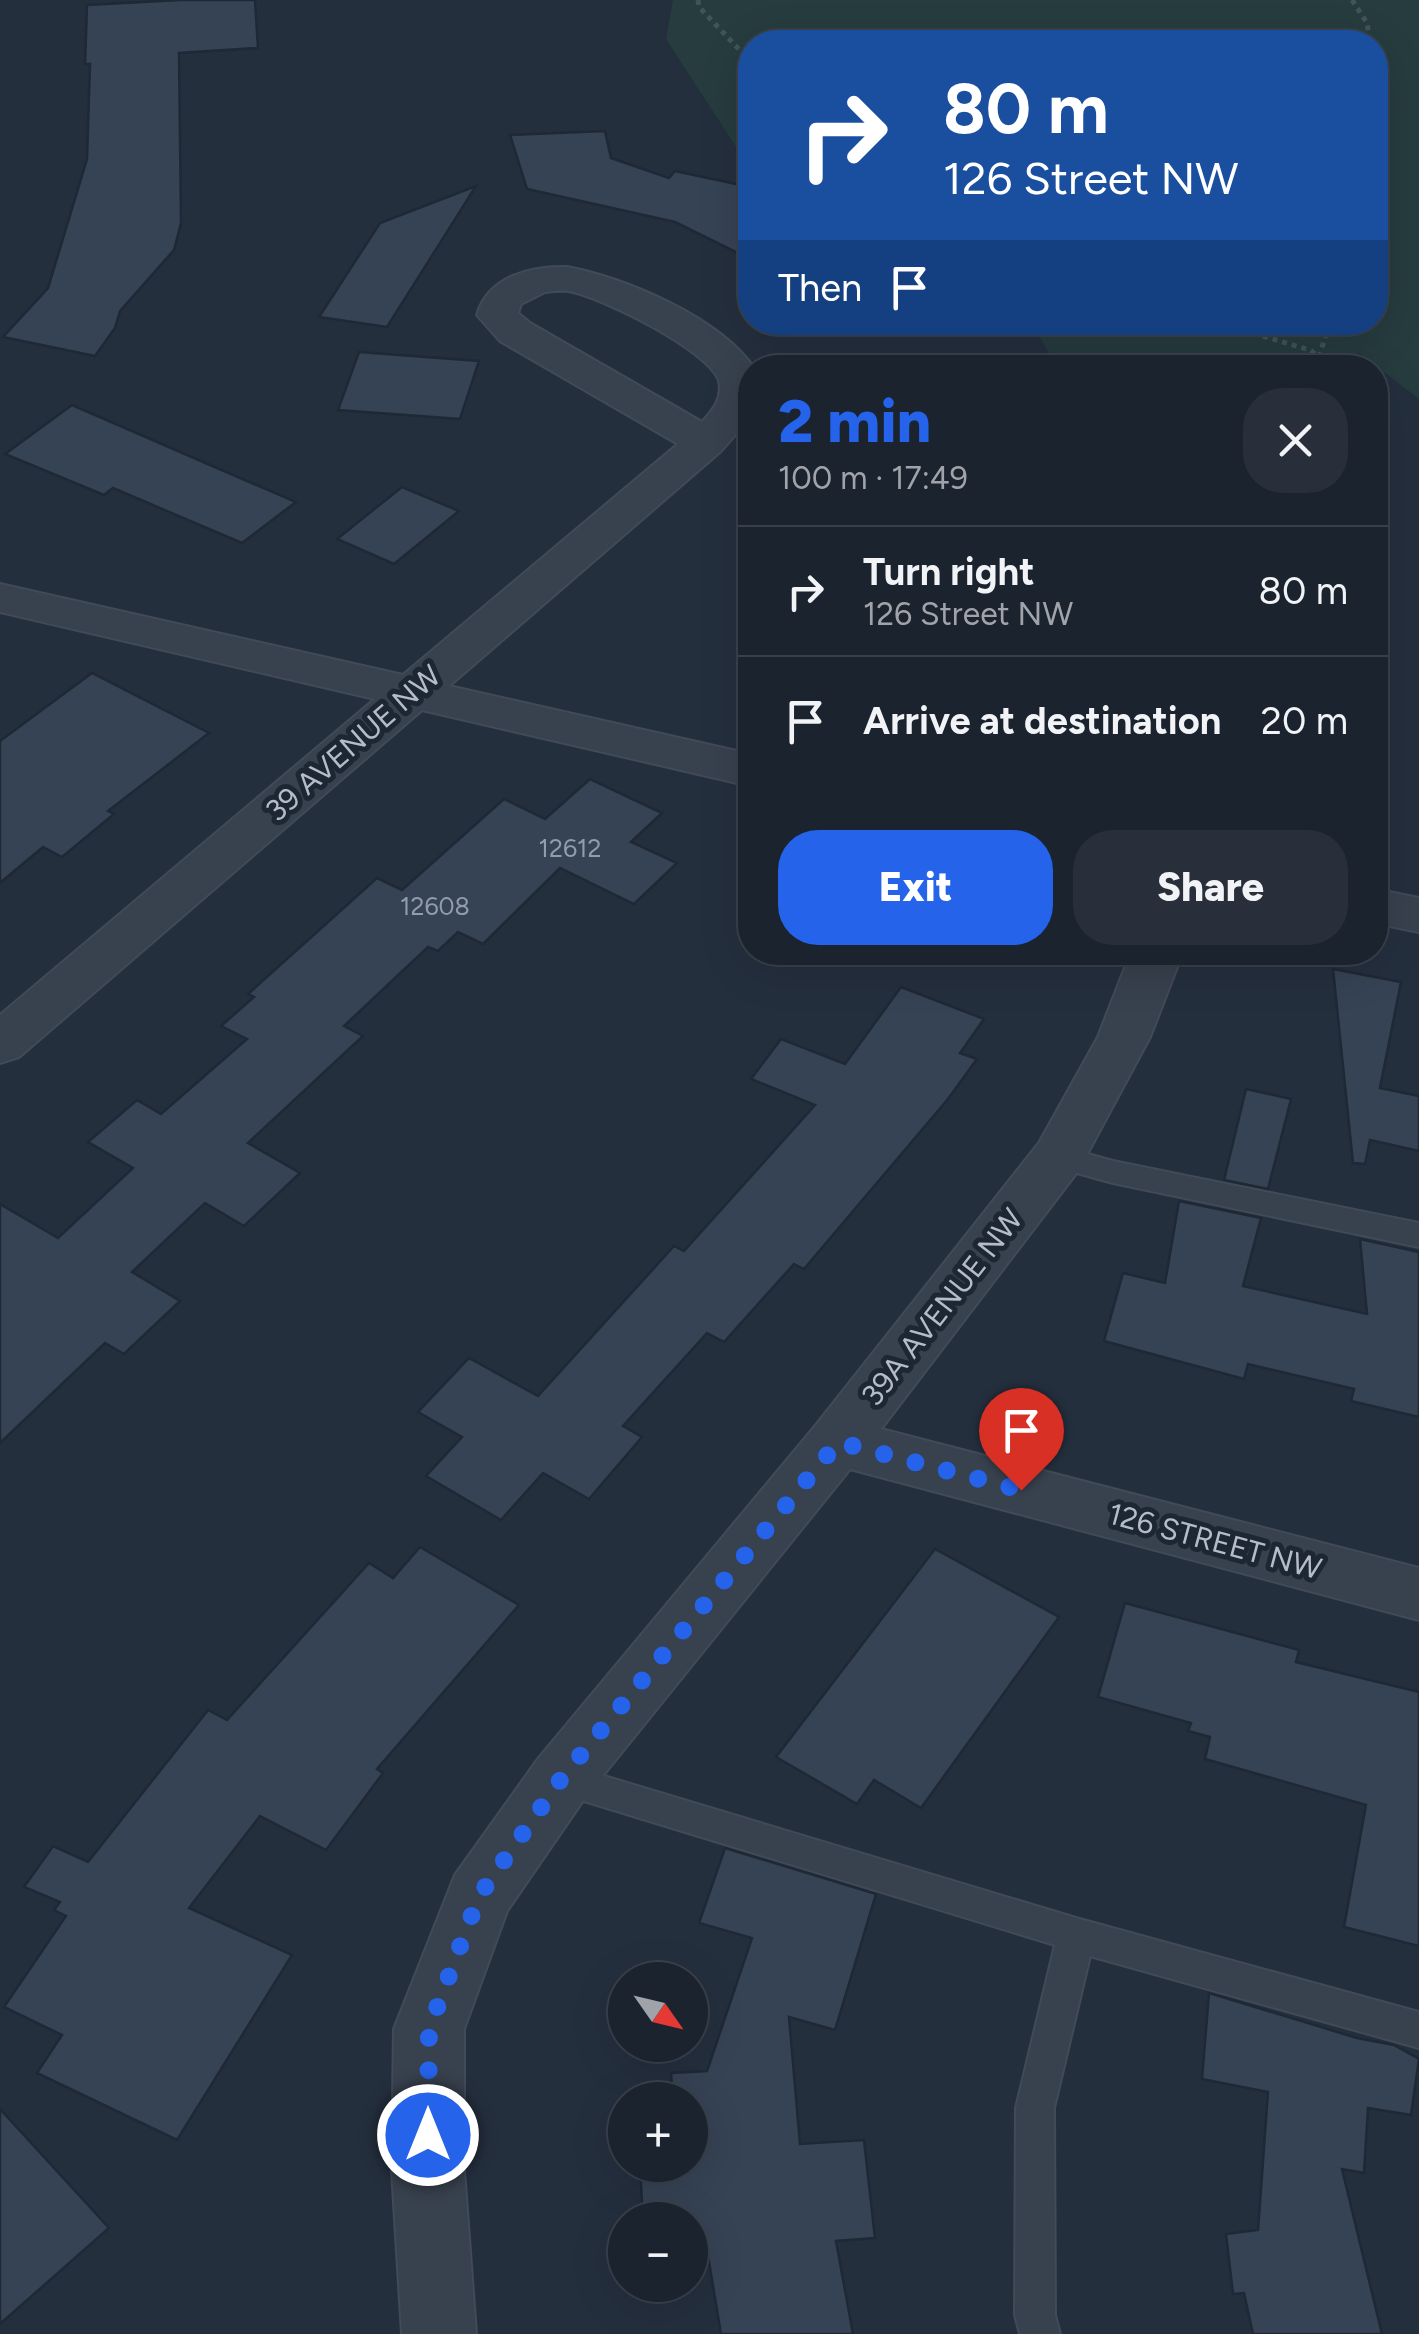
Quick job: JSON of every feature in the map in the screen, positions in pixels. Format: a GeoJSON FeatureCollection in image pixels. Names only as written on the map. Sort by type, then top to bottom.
{"type":"FeatureCollection","features":[{"type":"Feature","properties":{"kind":"street","name":"39 AVENUE NW"},"geometry":{"type":"LineString","coordinates":[[706,442],[515,332],[497,314],[502,298],[532,282],[553,278],[592,284],[718,352],[738,379]]}},
{"type":"Feature","properties":{"kind":"street","name":"39 AVENUE NW"},"geometry":{"type":"LineString","coordinates":[[0,1044],[706,442],[738,401]]}},
{"type":"Feature","properties":{"kind":"street"},"geometry":{"type":"LineString","coordinates":[[0,598],[738,767]]}},
{"type":"Feature","properties":{"kind":"street"},"geometry":{"type":"LineString","coordinates":[[1388,909],[1419,915]]}},
{"type":"Feature","properties":{"kind":"street","name":"39A AVENUE NW"},"geometry":{"type":"LineString","coordinates":[[439,2334],[428,2170],[429,2029],[479,1896],[561,1779],[838,1442],[1059,1156],[1124,1037],[1152,965]]}},
{"type":"Feature","properties":{"kind":"street","name":"126 STREET NW"},"geometry":{"type":"LineString","coordinates":[[838,1442],[1419,1594]]}},
{"type":"Feature","properties":{"kind":"lane"},"geometry":{"type":"LineString","coordinates":[[1059,1156],[1113,1172],[1419,1235]]}},
{"type":"Feature","properties":{"kind":"lane"},"geometry":{"type":"LineString","coordinates":[[561,1779],[1076,1935],[1419,2030]]}},
{"type":"Feature","properties":{"kind":"lane"},"geometry":{"type":"LineString","coordinates":[[1040,2334],[1035,2315],[1035,2108],[1076,1935]]}},
{"type":"Feature","properties":{"kind":"path"},"geometry":{"type":"LineString","coordinates":[[698,0],[699,8],[738,49]]}},
{"type":"Feature","properties":{"kind":"path"},"geometry":{"type":"LineString","coordinates":[[1352,0],[1368,30]]}},
{"type":"Feature","properties":{"kind":"path"},"geometry":{"type":"LineString","coordinates":[[1264,335],[1298,344],[1316,355]]}},
{"type":"Feature","properties":{"kind":"green space"},"geometry":{"type":"Polygon","coordinates":[[[673,0],[1419,0],[1419,399],[1388,375],[1388,355],[1050,355],[1037,335],[1388,335],[1388,30],[738,30],[738,150],[666,39],[673,0]]]}},
{"type":"Feature","properties":{"kind":"building"},"geometry":{"type":"Polygon","coordinates":[[[255,0],[258,48],[179,53],[181,223],[174,250],[120,311],[115,328],[95,356],[3,337],[48,288],[87,159],[87,5],[255,0]]]}},
{"type":"Feature","properties":{"kind":"building"},"geometry":{"type":"Polygon","coordinates":[[[605,131],[611,158],[669,178],[675,171],[738,184],[738,253],[675,222],[527,189],[510,135],[605,131]]]}},
{"type":"Feature","properties":{"kind":"building"},"geometry":{"type":"Polygon","coordinates":[[[476,186],[387,327],[319,317],[380,223],[476,186]]]}},
{"type":"Feature","properties":{"kind":"building"},"geometry":{"type":"Polygon","coordinates":[[[359,352],[479,361],[460,419],[338,410],[359,352]]]}},
{"type":"Feature","properties":{"kind":"building"},"geometry":{"type":"Polygon","coordinates":[[[72,405],[296,502],[242,543],[113,488],[104,495],[5,454],[72,405]]]}},
{"type":"Feature","properties":{"kind":"building"},"geometry":{"type":"Polygon","coordinates":[[[402,487],[459,511],[394,564],[337,539],[402,487]]]}},
{"type":"Feature","properties":{"kind":"building"},"geometry":{"type":"Polygon","coordinates":[[[92,673],[209,733],[108,811],[114,814],[62,857],[43,847],[0,883],[0,741],[92,673]]]}},
{"type":"Feature","properties":{"kind":"building"},"geometry":{"type":"Polygon","coordinates":[[[590,779],[662,813],[631,842],[677,863],[634,904],[560,868],[483,944],[458,932],[438,951],[428,947],[344,1026],[363,1036],[248,1143],[300,1173],[244,1226],[205,1203],[132,1272],[180,1301],[124,1354],[105,1343],[0,1443],[0,1204],[58,1238],[133,1168],[88,1142],[137,1100],[161,1114],[247,1039],[221,1026],[254,997],[248,994],[377,878],[402,890],[504,799],[545,819],[590,779]]]}},
{"type":"Feature","properties":{"kind":"building"},"geometry":{"type":"Polygon","coordinates":[[[1333,969],[1401,982],[1380,1088],[1419,1096],[1419,1151],[1370,1140],[1365,1164],[1353,1163],[1333,969]]]}},
{"type":"Feature","properties":{"kind":"building"},"geometry":{"type":"Polygon","coordinates":[[[901,987],[984,1019],[960,1053],[977,1059],[948,1099],[804,1269],[794,1264],[724,1342],[707,1333],[623,1426],[642,1437],[589,1499],[543,1473],[501,1520],[426,1476],[462,1437],[418,1412],[469,1358],[538,1396],[674,1246],[684,1251],[815,1105],[751,1079],[781,1039],[845,1064],[901,987]]]}},
{"type":"Feature","properties":{"kind":"building"},"geometry":{"type":"Polygon","coordinates":[[[1246,1089],[1291,1099],[1268,1189],[1224,1180],[1246,1089]]]}},
{"type":"Feature","properties":{"kind":"building"},"geometry":{"type":"Polygon","coordinates":[[[1179,1201],[1261,1218],[1243,1286],[1367,1314],[1360,1239],[1419,1252],[1419,1417],[1351,1401],[1354,1389],[1248,1364],[1244,1379],[1104,1341],[1123,1273],[1165,1283],[1179,1201]]]}},
{"type":"Feature","properties":{"kind":"building"},"geometry":{"type":"Polygon","coordinates":[[[420,1547],[519,1605],[377,1769],[383,1773],[326,1850],[260,1816],[189,1908],[292,1955],[177,2140],[37,2073],[62,2035],[4,2007],[66,1916],[54,1910],[60,1902],[24,1887],[53,1846],[88,1862],[208,1710],[227,1720],[369,1563],[393,1578],[420,1547]]]}},
{"type":"Feature","properties":{"kind":"building"},"geometry":{"type":"Polygon","coordinates":[[[935,1549],[1059,1617],[921,1808],[874,1780],[857,1804],[776,1757],[935,1549]]]}},
{"type":"Feature","properties":{"kind":"building"},"geometry":{"type":"Polygon","coordinates":[[[1125,1603],[1299,1650],[1296,1662],[1419,1692],[1419,1946],[1344,1927],[1366,1805],[1205,1759],[1210,1737],[1188,1731],[1191,1723],[1098,1697],[1125,1603]]]}},
{"type":"Feature","properties":{"kind":"building"},"geometry":{"type":"Polygon","coordinates":[[[725,1848],[876,1894],[835,2030],[789,2017],[800,2144],[864,2140],[875,2238],[836,2241],[853,2334],[721,2334],[708,2256],[708,2202],[642,2202],[641,2182],[708,2182],[708,2082],[672,2082],[671,2073],[707,2071],[752,1938],[699,1923],[725,1848]]]}},
{"type":"Feature","properties":{"kind":"building"},"geometry":{"type":"Polygon","coordinates":[[[1209,1993],[1357,2038],[1394,2045],[1419,2059],[1411,2115],[1368,2108],[1364,2173],[1342,2169],[1382,2334],[1253,2334],[1244,2293],[1233,2294],[1226,2234],[1258,2230],[1268,2092],[1202,2079],[1209,1993]]]}},
{"type":"Feature","properties":{"kind":"building"},"geometry":{"type":"Polygon","coordinates":[[[0,2109],[109,2228],[0,2324],[0,2109]]]}},
{"type":"Feature","properties":{"kind":"route"},"geometry":{"type":"LineString","coordinates":[[428,2135],[429,2029],[479,1896],[561,1779],[838,1442],[1021,1490]]}}]}
